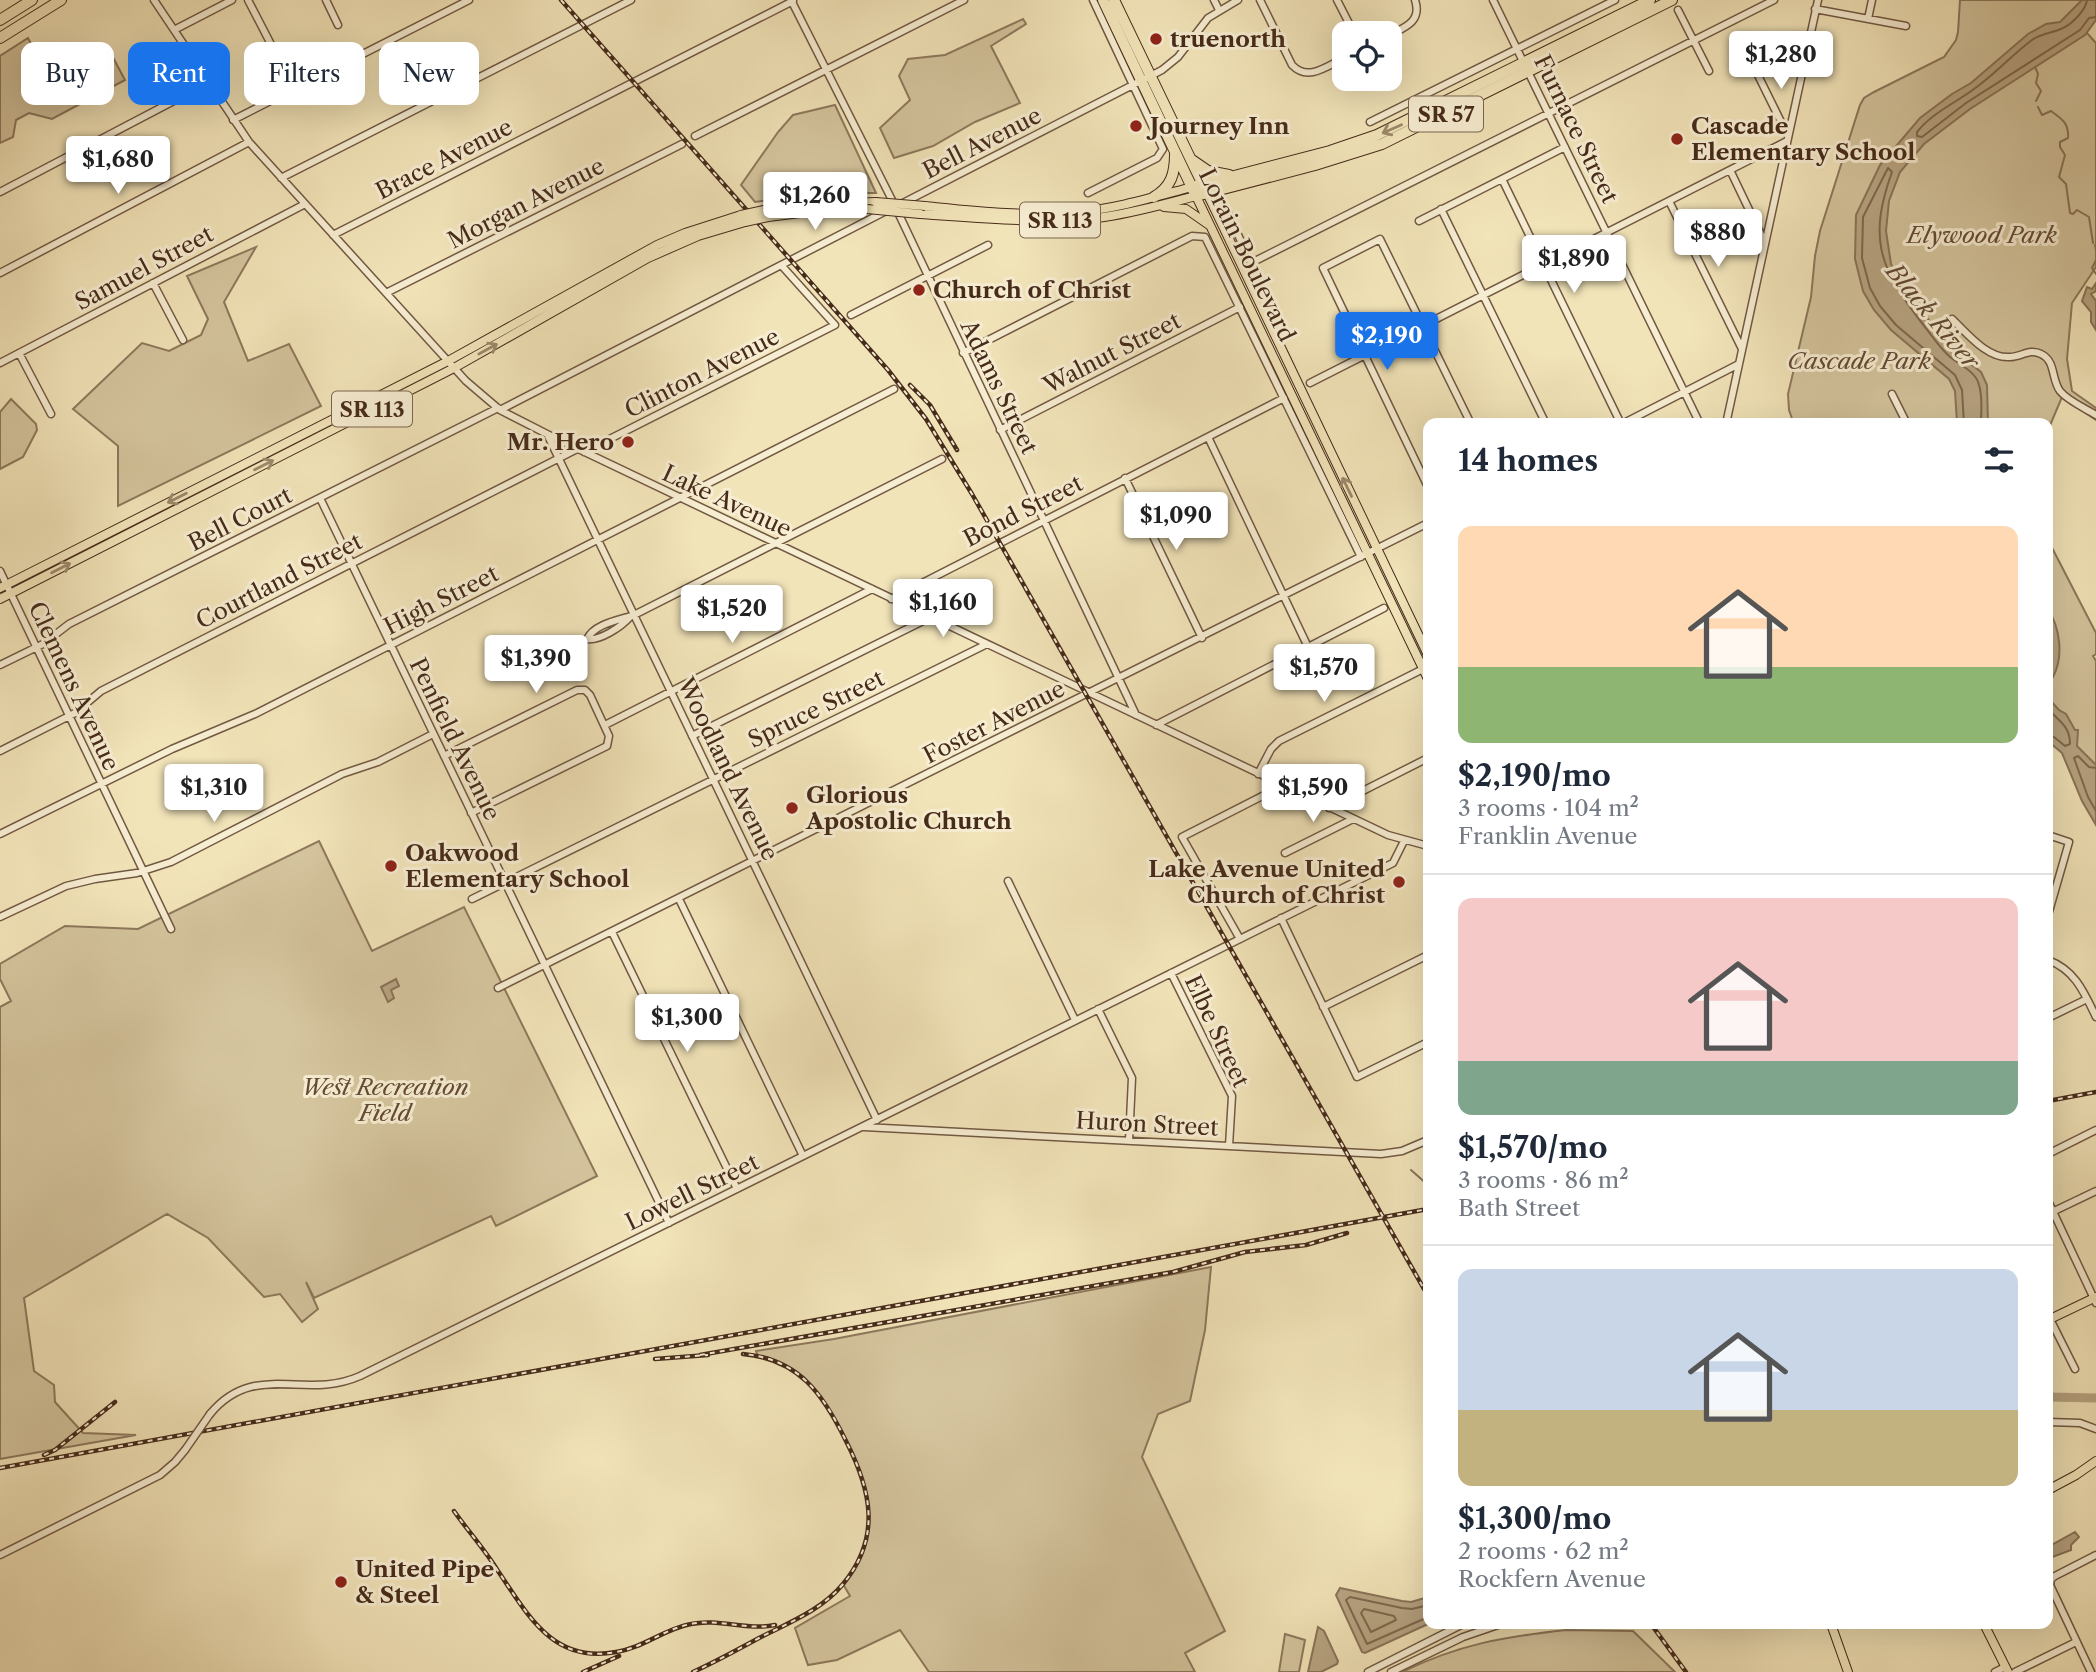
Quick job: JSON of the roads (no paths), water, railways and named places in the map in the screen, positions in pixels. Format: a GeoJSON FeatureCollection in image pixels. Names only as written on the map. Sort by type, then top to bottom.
{"type":"FeatureCollection","features":[{"type":"Feature","properties":{"kind":"highway"},"geometry":{"type":"LineString","coordinates":[[0,20],[32,0]]}},
{"type":"Feature","properties":{"kind":"highway"},"geometry":{"type":"LineString","coordinates":[[0,38],[61,0]]}},
{"type":"Feature","properties":{"kind":"highway","name":"Lorain Boulevard"},"geometry":{"type":"LineString","coordinates":[[1103,0],[1175,150],[1200,190]]}},
{"type":"Feature","properties":{"kind":"highway","name":"Lorain Boulevard"},"geometry":{"type":"LineString","coordinates":[[1114,0],[1142,81],[1187,152],[1200,190]]}},
{"type":"Feature","properties":{"kind":"highway","name":"SR 57"},"geometry":{"type":"LineString","coordinates":[[1200,190],[1315,165],[1382,144],[1650,0]]}},
{"type":"Feature","properties":{"kind":"highway","name":"SR 57"},"geometry":{"type":"LineString","coordinates":[[1187,152],[1200,167],[1208,171],[1237,175],[1330,150],[1377,135],[1672,0]]}},
{"type":"Feature","properties":{"kind":"highway"},"geometry":{"type":"LineString","coordinates":[[1154,197],[1161,193],[1172,179],[1175,150]]}},
{"type":"Feature","properties":{"kind":"highway","name":"SR 113"},"geometry":{"type":"LineString","coordinates":[[1200,190],[1237,175]]}},
{"type":"Feature","properties":{"kind":"main road","name":"SR 113"},"geometry":{"type":"LineString","coordinates":[[766,214],[867,209],[1056,214],[1200,190]]}},
{"type":"Feature","properties":{"kind":"main road","name":"SR 113"},"geometry":{"type":"LineString","coordinates":[[0,599],[6,589],[451,364],[657,245],[685,233],[797,205],[876,202],[922,210],[1048,221],[1098,218],[1147,208],[1200,190]]}},
{"type":"Feature","properties":{"kind":"main road","name":"Lorain Boulevard"},"geometry":{"type":"LineString","coordinates":[[1200,190],[1211,227],[1364,556],[1423,670]]}},
{"type":"Feature","properties":{"kind":"main road","name":"Lorain Boulevard"},"geometry":{"type":"LineString","coordinates":[[1200,190],[1423,645]]}},
{"type":"Feature","properties":{"kind":"main road"},"geometry":{"type":"LineString","coordinates":[[1147,208],[1186,209],[1211,227]]}},
{"type":"Feature","properties":{"kind":"main road"},"geometry":{"type":"LineString","coordinates":[[2053,1318],[2095,1299]]}},
{"type":"Feature","properties":{"kind":"main road"},"geometry":{"type":"LineString","coordinates":[[2053,1487],[2096,1461]]}},
{"type":"Feature","properties":{"kind":"main road"},"geometry":{"type":"LineString","coordinates":[[1833,1629],[1848,1672]]}},
{"type":"Feature","properties":{"kind":"main road"},"geometry":{"type":"LineString","coordinates":[[1987,1629],[2007,1669]]}},
{"type":"Feature","properties":{"kind":"street","name":"Lake Avenue"},"geometry":{"type":"LineString","coordinates":[[154,0],[182,42]]}},
{"type":"Feature","properties":{"kind":"street"},"geometry":{"type":"LineString","coordinates":[[174,30],[232,0]]}},
{"type":"Feature","properties":{"kind":"street"},"geometry":{"type":"LineString","coordinates":[[248,0],[270,42]]}},
{"type":"Feature","properties":{"kind":"street"},"geometry":{"type":"LineString","coordinates":[[326,0],[338,25]]}},
{"type":"Feature","properties":{"kind":"street"},"geometry":{"type":"LineString","coordinates":[[233,120],[469,0]]}},
{"type":"Feature","properties":{"kind":"street"},"geometry":{"type":"LineString","coordinates":[[281,178],[631,0]]}},
{"type":"Feature","properties":{"kind":"street"},"geometry":{"type":"LineString","coordinates":[[695,136],[964,0]]}},
{"type":"Feature","properties":{"kind":"street","name":"Lorain Boulevard"},"geometry":{"type":"LineString","coordinates":[[1088,193],[1157,158],[1162,153],[1163,146],[1142,81],[1093,0]]}},
{"type":"Feature","properties":{"kind":"street"},"geometry":{"type":"LineString","coordinates":[[1214,0],[1219,10]]}},
{"type":"Feature","properties":{"kind":"street","name":"Bell Avenue"},"geometry":{"type":"LineString","coordinates":[[499,409],[1142,81],[1174,62],[1203,23],[1238,0]]}},
{"type":"Feature","properties":{"kind":"street"},"geometry":{"type":"LineString","coordinates":[[1260,0],[1292,65],[1299,72],[1314,73],[1332,64]]}},
{"type":"Feature","properties":{"kind":"street"},"geometry":{"type":"LineString","coordinates":[[1337,0],[1348,21]]}},
{"type":"Feature","properties":{"kind":"street"},"geometry":{"type":"LineString","coordinates":[[1402,29],[1415,19],[1418,9],[1415,0]]}},
{"type":"Feature","properties":{"kind":"street","name":"Furnace Street"},"geometry":{"type":"LineString","coordinates":[[1493,0],[1697,418]]}},
{"type":"Feature","properties":{"kind":"street"},"geometry":{"type":"LineString","coordinates":[[1370,122],[1615,0]]}},
{"type":"Feature","properties":{"kind":"street"},"geometry":{"type":"LineString","coordinates":[[1228,213],[1251,263],[1774,0]]}},
{"type":"Feature","properties":{"kind":"street"},"geometry":{"type":"LineString","coordinates":[[1727,418],[1816,0]]}},
{"type":"Feature","properties":{"kind":"street"},"geometry":{"type":"LineString","coordinates":[[1868,19],[1872,0]]}},
{"type":"Feature","properties":{"kind":"street","name":"Adams Street"},"geometry":{"type":"LineString","coordinates":[[792,1],[895,206],[1136,715]]}},
{"type":"Feature","properties":{"kind":"street","name":"Brace Avenue"},"geometry":{"type":"LineString","coordinates":[[333,235],[792,1]]}},
{"type":"Feature","properties":{"kind":"street"},"geometry":{"type":"LineString","coordinates":[[1678,9],[1709,71]]}},
{"type":"Feature","properties":{"kind":"street"},"geometry":{"type":"LineString","coordinates":[[1815,9],[1906,26]]}},
{"type":"Feature","properties":{"kind":"street"},"geometry":{"type":"LineString","coordinates":[[1750,59],[1788,138]]}},
{"type":"Feature","properties":{"kind":"street"},"geometry":{"type":"LineString","coordinates":[[0,192],[166,105]]}},
{"type":"Feature","properties":{"kind":"street","name":"Lake Avenue"},"geometry":{"type":"LineString","coordinates":[[223,105],[249,142],[281,178],[451,364],[499,409],[581,451],[1329,808],[1404,841],[1423,845]]}},
{"type":"Feature","properties":{"kind":"street"},"geometry":{"type":"LineString","coordinates":[[1310,383],[1670,201],[1788,138]]}},
{"type":"Feature","properties":{"kind":"street"},"geometry":{"type":"LineString","coordinates":[[0,273],[249,142]]}},
{"type":"Feature","properties":{"kind":"street","name":"Morgan Avenue"},"geometry":{"type":"LineString","coordinates":[[386,293],[682,144]]}},
{"type":"Feature","properties":{"kind":"street"},"geometry":{"type":"LineString","coordinates":[[1419,220],[1565,147]]}},
{"type":"Feature","properties":{"kind":"street"},"geometry":{"type":"LineString","coordinates":[[1730,170],[1765,243]]}},
{"type":"Feature","properties":{"kind":"street"},"geometry":{"type":"LineString","coordinates":[[1502,179],[1619,418]]}},
{"type":"Feature","properties":{"kind":"street"},"geometry":{"type":"LineString","coordinates":[[1670,201],[1742,349]]}},
{"type":"Feature","properties":{"kind":"street","name":"Samuel Street"},"geometry":{"type":"LineString","coordinates":[[0,363],[305,204]]}},
{"type":"Feature","properties":{"kind":"street"},"geometry":{"type":"LineString","coordinates":[[1441,209],[1543,418]]}},
{"type":"Feature","properties":{"kind":"street"},"geometry":{"type":"LineString","coordinates":[[963,353],[1196,235],[1208,239],[1240,307]]}},
{"type":"Feature","properties":{"kind":"street"},"geometry":{"type":"LineString","coordinates":[[1423,477],[1323,268],[1380,239],[1468,418]]}},
{"type":"Feature","properties":{"kind":"street"},"geometry":{"type":"LineString","coordinates":[[851,315],[988,245]]}},
{"type":"Feature","properties":{"kind":"street","name":"Clinton Avenue"},"geometry":{"type":"LineString","coordinates":[[581,451],[835,325],[782,266]]}},
{"type":"Feature","properties":{"kind":"street"},"geometry":{"type":"LineString","coordinates":[[153,283],[183,341]]}},
{"type":"Feature","properties":{"kind":"street","name":"Lorain Boulevard"},"geometry":{"type":"LineString","coordinates":[[1240,307],[1364,556]]}},
{"type":"Feature","properties":{"kind":"street","name":"Walnut Street"},"geometry":{"type":"LineString","coordinates":[[1000,430],[1240,307]]}},
{"type":"Feature","properties":{"kind":"street"},"geometry":{"type":"LineString","coordinates":[[1952,319],[1996,355],[2009,358],[2031,352],[2042,354],[2050,362],[2056,384],[2062,394],[2096,415]]}},
{"type":"Feature","properties":{"kind":"street"},"geometry":{"type":"LineString","coordinates":[[19,353],[51,414]]}},
{"type":"Feature","properties":{"kind":"street"},"geometry":{"type":"LineString","coordinates":[[1634,418],[1739,364]]}},
{"type":"Feature","properties":{"kind":"street","name":"High Street"},"geometry":{"type":"LineString","coordinates":[[0,834],[172,749],[244,719],[894,389]]}},
{"type":"Feature","properties":{"kind":"street"},"geometry":{"type":"LineString","coordinates":[[1892,394],[1903,418]]}},
{"type":"Feature","properties":{"kind":"street","name":"Bond Street"},"geometry":{"type":"LineString","coordinates":[[891,598],[1284,398]]}},
{"type":"Feature","properties":{"kind":"street","name":"Bell Court"},"geometry":{"type":"LineString","coordinates":[[0,665],[37,647],[69,624],[499,409]]}},
{"type":"Feature","properties":{"kind":"street","name":"Woodland Avenue"},"geometry":{"type":"LineString","coordinates":[[547,434],[632,616],[877,1120]]}},
{"type":"Feature","properties":{"kind":"street"},"geometry":{"type":"LineString","coordinates":[[1208,437],[1308,647]]}},
{"type":"Feature","properties":{"kind":"street","name":"Courtland Street"},"geometry":{"type":"LineString","coordinates":[[0,751],[69,716],[101,691],[559,459],[581,451]]}},
{"type":"Feature","properties":{"kind":"street"},"geometry":{"type":"LineString","coordinates":[[632,616],[603,635],[593,640],[587,639],[590,632],[632,616],[942,459]]}},
{"type":"Feature","properties":{"kind":"street"},"geometry":{"type":"LineString","coordinates":[[1125,478],[1202,638]]}},
{"type":"Feature","properties":{"kind":"street","name":"Penfield Avenue"},"geometry":{"type":"LineString","coordinates":[[320,498],[669,1223]]}},
{"type":"Feature","properties":{"kind":"street","name":"Foster Avenue"},"geometry":{"type":"LineString","coordinates":[[498,988],[1091,694],[1423,526]]}},
{"type":"Feature","properties":{"kind":"street","name":"Clemens Avenue"},"geometry":{"type":"LineString","coordinates":[[0,571],[6,589],[37,647],[171,929]]}},
{"type":"Feature","properties":{"kind":"street"},"geometry":{"type":"LineString","coordinates":[[605,725],[872,589]]}},
{"type":"Feature","properties":{"kind":"street"},"geometry":{"type":"LineString","coordinates":[[1156,725],[1384,608]]}},
{"type":"Feature","properties":{"kind":"street"},"geometry":{"type":"LineString","coordinates":[[692,736],[929,618]]}},
{"type":"Feature","properties":{"kind":"street","name":"Spruce Street"},"geometry":{"type":"LineString","coordinates":[[472,899],[987,644]]}},
{"type":"Feature","properties":{"kind":"street"},"geometry":{"type":"LineString","coordinates":[[1258,774],[1271,748],[1279,741],[1423,670]]}},
{"type":"Feature","properties":{"kind":"street"},"geometry":{"type":"LineString","coordinates":[[444,756],[581,690],[590,695],[605,725],[610,739],[604,748],[471,813]]}},
{"type":"Feature","properties":{"kind":"street"},"geometry":{"type":"LineString","coordinates":[[0,917],[66,886],[143,872],[170,862],[342,774],[378,762],[433,734]]}},
{"type":"Feature","properties":{"kind":"street"},"geometry":{"type":"LineString","coordinates":[[1329,808],[1423,761]]}},
{"type":"Feature","properties":{"kind":"street"},"geometry":{"type":"LineString","coordinates":[[1240,939],[1182,837],[1276,789],[1279,783]]}},
{"type":"Feature","properties":{"kind":"street"},"geometry":{"type":"LineString","coordinates":[[1284,853],[1353,819]]}},
{"type":"Feature","properties":{"kind":"street"},"geometry":{"type":"LineString","coordinates":[[2053,837],[2070,842],[2053,898]]}},
{"type":"Feature","properties":{"kind":"street","name":"Lowell Street"},"geometry":{"type":"LineString","coordinates":[[0,1555],[171,1467],[209,1414],[231,1394],[253,1385],[318,1387],[352,1380],[1393,863],[1404,841]]}},
{"type":"Feature","properties":{"kind":"street"},"geometry":{"type":"LineString","coordinates":[[1007,881],[1075,1020]]}},
{"type":"Feature","properties":{"kind":"street"},"geometry":{"type":"LineString","coordinates":[[679,899],[803,1156]]}},
{"type":"Feature","properties":{"kind":"street"},"geometry":{"type":"LineString","coordinates":[[1282,918],[1357,1077],[1423,1044]]}},
{"type":"Feature","properties":{"kind":"street"},"geometry":{"type":"LineString","coordinates":[[612,932],[737,1189]]}},
{"type":"Feature","properties":{"kind":"street"},"geometry":{"type":"LineString","coordinates":[[1323,1007],[1423,957]]}},
{"type":"Feature","properties":{"kind":"street"},"geometry":{"type":"LineString","coordinates":[[2053,963],[2070,972],[2096,1017]]}},
{"type":"Feature","properties":{"kind":"street","name":"Elbe Street"},"geometry":{"type":"LineString","coordinates":[[1171,973],[1231,1096],[1229,1146]]}},
{"type":"Feature","properties":{"kind":"street"},"geometry":{"type":"LineString","coordinates":[[2053,1016],[2087,999]]}},
{"type":"Feature","properties":{"kind":"street"},"geometry":{"type":"LineString","coordinates":[[1098,1009],[1132,1078],[1129,1141]]}},
{"type":"Feature","properties":{"kind":"street","name":"Huron Street"},"geometry":{"type":"LineString","coordinates":[[863,1127],[1381,1154],[1402,1151],[1423,1142]]}},
{"type":"Feature","properties":{"kind":"street"},"geometry":{"type":"LineString","coordinates":[[2053,1152],[2096,1130]]}},
{"type":"Feature","properties":{"kind":"street"},"geometry":{"type":"LineString","coordinates":[[2053,1212],[2096,1191]]}},
{"type":"Feature","properties":{"kind":"street"},"geometry":{"type":"LineString","coordinates":[[2053,1219],[2095,1299]]}},
{"type":"Feature","properties":{"kind":"street"},"geometry":{"type":"LineString","coordinates":[[2053,1328],[2075,1369]]}},
{"type":"Feature","properties":{"kind":"street"},"geometry":{"type":"LineString","coordinates":[[2053,1422],[2080,1423],[2096,1429]]}},
{"type":"Feature","properties":{"kind":"street"},"geometry":{"type":"LineString","coordinates":[[2053,1578],[2096,1555]]}},
{"type":"Feature","properties":{"kind":"street"},"geometry":{"type":"LineString","coordinates":[[2053,1597],[2091,1672]]}},
{"type":"Feature","properties":{"kind":"street"},"geometry":{"type":"LineString","coordinates":[[1368,1672],[1453,1629]]}},
{"type":"Feature","properties":{"kind":"street"},"geometry":{"type":"LineString","coordinates":[[1391,1672],[1463,1637],[1486,1629]]}},
{"type":"Feature","properties":{"kind":"street"},"geometry":{"type":"LineString","coordinates":[[2015,1672],[2076,1642]]}},
{"type":"Feature","properties":{"kind":"street"},"geometry":{"type":"LineString","coordinates":[[1995,1672],[2007,1669]]}},
{"type":"Feature","properties":{"kind":"water"},"geometry":{"type":"Polygon","coordinates":[[[2082,0],[2096,0],[2096,20],[2085,35],[1970,109],[1924,144],[1900,172],[1889,201],[1886,231],[1891,264],[1902,286],[1952,349],[1981,372],[1987,385],[1988,418],[1957,418],[1955,391],[1949,379],[1891,330],[1874,310],[1863,291],[1855,259],[1856,215],[1880,165],[1920,118],[1971,83],[2028,34],[2046,24],[2060,22],[2082,0]]]}},
{"type":"Feature","properties":{"kind":"water"},"geometry":{"type":"Polygon","coordinates":[[[2096,283],[2096,291],[2091,294],[2096,301],[2096,330],[2091,322],[2091,312],[2082,301],[2087,287],[2092,289],[2096,283]]]}},
{"type":"Feature","properties":{"kind":"water"},"geometry":{"type":"Polygon","coordinates":[[[2053,620],[2059,642],[2053,677],[2053,620]]]}},
{"type":"Feature","properties":{"kind":"water"},"geometry":{"type":"Polygon","coordinates":[[[2053,703],[2066,714],[2075,730],[2078,730],[2077,746],[2096,765],[2096,825],[2082,801],[2062,753],[2053,745],[2053,703]]]}},
{"type":"Feature","properties":{"kind":"water"},"geometry":{"type":"Polygon","coordinates":[[[396,979],[399,986],[391,990],[394,998],[388,1002],[381,987],[396,979]]]}},
{"type":"Feature","properties":{"kind":"water"},"geometry":{"type":"Polygon","coordinates":[[[2075,1532],[2079,1537],[2071,1545],[2071,1550],[2053,1557],[2053,1544],[2075,1532]]]}},
{"type":"Feature","properties":{"kind":"water"},"geometry":{"type":"Polygon","coordinates":[[[1340,1588],[1402,1601],[1423,1598],[1423,1626],[1362,1652],[1336,1595],[1340,1588]]]}},
{"type":"Feature","properties":{"kind":"water"},"geometry":{"type":"Polygon","coordinates":[[[1318,1627],[1324,1631],[1338,1661],[1321,1672],[1308,1672],[1318,1627]]]}},
{"type":"Feature","properties":{"kind":"waterway"},"geometry":{"type":"LineString","coordinates":[[2035,67],[2038,74],[2036,83],[2041,91],[2036,101]]}},
{"type":"Feature","properties":{"kind":"waterway"},"geometry":{"type":"LineString","coordinates":[[2038,107],[2042,115],[2051,111],[2066,125],[2068,138],[2060,142],[2065,155],[2059,177],[2066,184],[2070,213],[2073,214],[2077,210],[2089,217],[2093,243]]}},
{"type":"Feature","properties":{"kind":"waterway"},"geometry":{"type":"LineString","coordinates":[[2095,245],[2096,250]]}},
{"type":"Feature","properties":{"kind":"waterway"},"geometry":{"type":"LineString","coordinates":[[2096,260],[2092,268],[2096,274]]}},
{"type":"Feature","properties":{"kind":"waterway"},"geometry":{"type":"LineString","coordinates":[[1411,1170],[1423,1181]]}},
{"type":"Feature","properties":{"kind":"waterway"},"geometry":{"type":"LineString","coordinates":[[2053,1397],[2096,1398]]}},
{"type":"Feature","properties":{"kind":"railway"},"geometry":{"type":"LineString","coordinates":[[561,0],[888,370],[926,419],[972,494],[1423,1287]]}},
{"type":"Feature","properties":{"kind":"railway"},"geometry":{"type":"LineString","coordinates":[[910,385],[930,405],[957,450]]}},
{"type":"Feature","properties":{"kind":"railway"},"geometry":{"type":"LineString","coordinates":[[2053,1100],[2096,1092]]}},
{"type":"Feature","properties":{"kind":"railway"},"geometry":{"type":"LineString","coordinates":[[0,1468],[1423,1210]]}},
{"type":"Feature","properties":{"kind":"railway"},"geometry":{"type":"LineString","coordinates":[[700,1355],[1173,1272],[1245,1252],[1306,1245],[1347,1233]]}},
{"type":"Feature","properties":{"kind":"railway"},"geometry":{"type":"LineString","coordinates":[[693,1672],[815,1609],[835,1593],[855,1566],[868,1531],[869,1513],[862,1477],[828,1408],[807,1382],[794,1371],[763,1357],[743,1354]]}},
{"type":"Feature","properties":{"kind":"railway"},"geometry":{"type":"LineString","coordinates":[[655,1359],[708,1355]]}},
{"type":"Feature","properties":{"kind":"railway"},"geometry":{"type":"LineString","coordinates":[[44,1455],[55,1450],[115,1402]]}},
{"type":"Feature","properties":{"kind":"railway"},"geometry":{"type":"LineString","coordinates":[[454,1511],[532,1619],[559,1643],[575,1651],[594,1654],[626,1650],[691,1624],[722,1623],[754,1627],[775,1625]]}},
{"type":"Feature","properties":{"kind":"railway"},"geometry":{"type":"LineString","coordinates":[[1655,1629],[1686,1672]]}},
{"type":"Feature","properties":{"kind":"railway"},"geometry":{"type":"LineString","coordinates":[[583,1672],[619,1656]]}},
{"type":"Feature","properties":{"kind":"place","name":"truenorth"},"geometry":{"type":"Point","coordinates":[1156,39]}},
{"type":"Feature","properties":{"kind":"place","name":"Journey Inn"},"geometry":{"type":"Point","coordinates":[1136,126]}},
{"type":"Feature","properties":{"kind":"place","name":"Cascade Elementary School"},"geometry":{"type":"Point","coordinates":[1677,139]}},
{"type":"Feature","properties":{"kind":"place","name":"Church of Christ"},"geometry":{"type":"Point","coordinates":[919,290]}},
{"type":"Feature","properties":{"kind":"place","name":"Mr. Hero"},"geometry":{"type":"Point","coordinates":[628,442]}},
{"type":"Feature","properties":{"kind":"place","name":"Glorious Apostolic Church"},"geometry":{"type":"Point","coordinates":[792,808]}},
{"type":"Feature","properties":{"kind":"place","name":"Oakwood Elementary School"},"geometry":{"type":"Point","coordinates":[391,866]}},
{"type":"Feature","properties":{"kind":"place","name":"Lake Avenue United Church of Christ"},"geometry":{"type":"Point","coordinates":[1399,882]}},
{"type":"Feature","properties":{"kind":"place","name":"United Pipe & Steel"},"geometry":{"type":"Point","coordinates":[341,1582]}},
{"type":"Feature","properties":{"kind":"park label","name":"Elywood Park"},"geometry":{"type":"Point","coordinates":[1982,235]}},
{"type":"Feature","properties":{"kind":"park label","name":"Cascade Park"},"geometry":{"type":"Point","coordinates":[1859,361]}},
{"type":"Feature","properties":{"kind":"park label","name":"West Recreation Field"},"geometry":{"type":"Point","coordinates":[385,1100]}},
{"type":"Feature","properties":{"kind":"water label","name":"Black River"},"geometry":{"type":"Point","coordinates":[1933,316]}}]}
